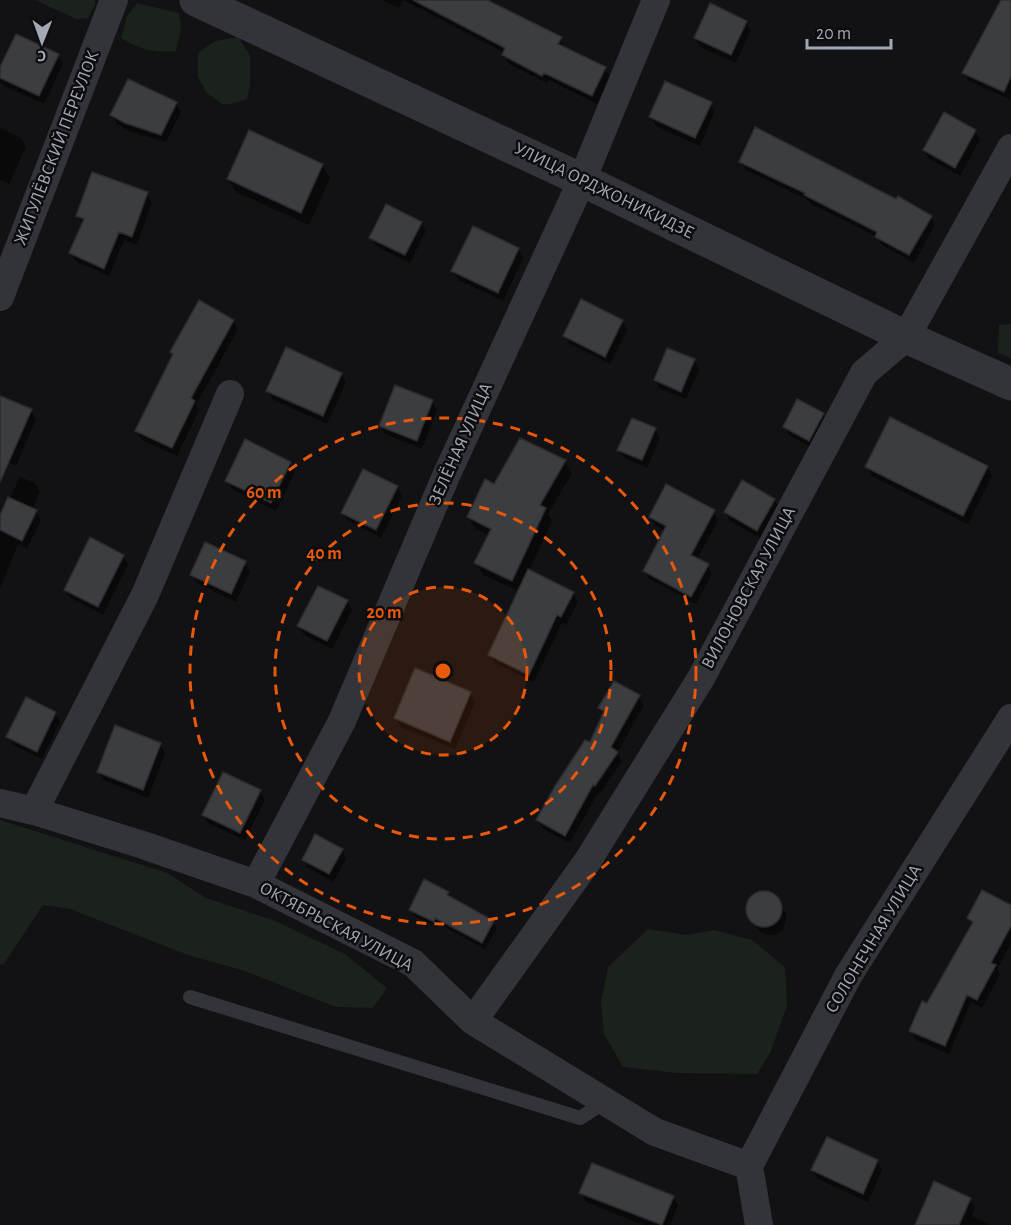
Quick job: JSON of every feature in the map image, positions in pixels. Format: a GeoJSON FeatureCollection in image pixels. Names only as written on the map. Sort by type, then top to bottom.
{"type":"FeatureCollection","features":[{"type":"Feature","properties":{"kind":"street","name":"ЖИГУЛЁВСКИЙ ПЕРЕУЛОК"},"geometry":{"type":"LineString","coordinates":[[0,297],[114,0]]}},
{"type":"Feature","properties":{"kind":"street","name":"УЛИЦА ОРДЖОНИКИДЗЕ"},"geometry":{"type":"LineString","coordinates":[[196,0],[582,180],[906,337],[1011,384]]}},
{"type":"Feature","properties":{"kind":"street","name":"ЗЕЛЁНАЯ УЛИЦА"},"geometry":{"type":"LineString","coordinates":[[256,884],[342,720],[446,476],[582,180],[656,0]]}},
{"type":"Feature","properties":{"kind":"street","name":"ВИЛОНОВСКАЯ УЛИЦА"},"geometry":{"type":"LineString","coordinates":[[473,1022],[587,862],[702,678],[864,373],[906,337],[1011,148]]}},
{"type":"Feature","properties":{"kind":"street"},"geometry":{"type":"LineString","coordinates":[[33,811],[145,595],[230,394]]}},
{"type":"Feature","properties":{"kind":"street","name":"СОЛОНЕЧНАЯ УЛИЦА"},"geometry":{"type":"LineString","coordinates":[[750,1166],[848,976],[1011,718]]}},
{"type":"Feature","properties":{"kind":"street","name":"ОКТЯБРЬСКАЯ УЛИЦА"},"geometry":{"type":"LineString","coordinates":[[0,803],[33,811],[256,884],[413,963],[473,1022],[655,1131],[750,1166]]}},
{"type":"Feature","properties":{"kind":"street"},"geometry":{"type":"LineString","coordinates":[[750,1166],[759,1225]]}},
{"type":"Feature","properties":{"kind":"lane"},"geometry":{"type":"LineString","coordinates":[[190,997],[580,1119],[605,1102]]}},
{"type":"Feature","properties":{"kind":"shaded area"},"geometry":{"type":"Polygon","coordinates":[[[35,0],[95,0],[95,5],[88,18],[76,19],[35,0]]]}},
{"type":"Feature","properties":{"kind":"shaded area"},"geometry":{"type":"Polygon","coordinates":[[[137,3],[179,13],[181,28],[176,51],[147,50],[121,38],[127,16],[137,3]]]}},
{"type":"Feature","properties":{"kind":"shaded area"},"geometry":{"type":"Polygon","coordinates":[[[238,37],[250,55],[250,86],[247,99],[222,104],[206,92],[198,77],[198,53],[215,41],[238,37]]]}},
{"type":"Feature","properties":{"kind":"shaded area"},"geometry":{"type":"Polygon","coordinates":[[[1011,324],[1011,358],[998,353],[999,325],[1011,324]]]}},
{"type":"Feature","properties":{"kind":"shaded area"},"geometry":{"type":"Polygon","coordinates":[[[0,820],[167,873],[206,898],[275,921],[345,954],[387,988],[373,1008],[336,1007],[242,970],[188,955],[70,909],[43,905],[3,965],[0,964],[0,820]]]}},
{"type":"Feature","properties":{"kind":"shaded area"},"geometry":{"type":"Polygon","coordinates":[[[648,929],[686,935],[714,930],[752,940],[785,967],[787,1006],[770,1053],[757,1074],[676,1073],[623,1067],[604,1034],[601,1002],[608,967],[648,929]]]}},
{"type":"Feature","properties":{"kind":"building"},"geometry":{"type":"Polygon","coordinates":[[[413,0],[487,0],[562,37],[558,44],[606,67],[592,96],[544,73],[542,76],[502,55],[505,48],[413,0]]]}},
{"type":"Feature","properties":{"kind":"building"},"geometry":{"type":"Polygon","coordinates":[[[1001,0],[1011,0],[1011,76],[1004,92],[962,73],[1001,0]]]}},
{"type":"Feature","properties":{"kind":"building"},"geometry":{"type":"Polygon","coordinates":[[[710,3],[747,21],[731,55],[694,38],[710,3]]]}},
{"type":"Feature","properties":{"kind":"building"},"geometry":{"type":"Polygon","coordinates":[[[16,34],[59,54],[39,96],[0,78],[0,67],[16,34]]]}},
{"type":"Feature","properties":{"kind":"building"},"geometry":{"type":"Polygon","coordinates":[[[128,79],[177,102],[161,135],[125,123],[110,115],[128,79]]]}},
{"type":"Feature","properties":{"kind":"building"},"geometry":{"type":"Polygon","coordinates":[[[665,81],[712,102],[695,138],[649,117],[665,81]]]}},
{"type":"Feature","properties":{"kind":"building"},"geometry":{"type":"Polygon","coordinates":[[[944,112],[976,130],[955,168],[923,150],[944,112]]]}},
{"type":"Feature","properties":{"kind":"building"},"geometry":{"type":"Polygon","coordinates":[[[755,127],[896,199],[898,196],[932,216],[909,255],[875,237],[877,232],[804,195],[805,193],[739,162],[755,127]]]}},
{"type":"Feature","properties":{"kind":"building"},"geometry":{"type":"Polygon","coordinates":[[[249,130],[323,164],[301,213],[227,179],[249,130]]]}},
{"type":"Feature","properties":{"kind":"building"},"geometry":{"type":"Polygon","coordinates":[[[92,172],[148,192],[132,237],[119,232],[104,269],[69,253],[84,219],[76,216],[92,172]]]}},
{"type":"Feature","properties":{"kind":"building"},"geometry":{"type":"Polygon","coordinates":[[[386,204],[422,222],[405,255],[369,238],[386,204]]]}},
{"type":"Feature","properties":{"kind":"building"},"geometry":{"type":"Polygon","coordinates":[[[473,226],[519,248],[498,293],[451,271],[473,226]]]}},
{"type":"Feature","properties":{"kind":"building"},"geometry":{"type":"Polygon","coordinates":[[[581,299],[623,320],[605,357],[563,336],[581,299]]]}},
{"type":"Feature","properties":{"kind":"building"},"geometry":{"type":"Polygon","coordinates":[[[199,300],[234,320],[191,398],[195,401],[172,448],[135,431],[173,354],[170,352],[199,300]]]}},
{"type":"Feature","properties":{"kind":"building"},"geometry":{"type":"Polygon","coordinates":[[[286,347],[342,373],[323,416],[266,391],[286,347]]]}},
{"type":"Feature","properties":{"kind":"building"},"geometry":{"type":"Polygon","coordinates":[[[667,348],[695,359],[681,392],[654,380],[667,348]]]}},
{"type":"Feature","properties":{"kind":"building"},"geometry":{"type":"Polygon","coordinates":[[[395,385],[433,400],[417,441],[379,426],[395,385]]]}},
{"type":"Feature","properties":{"kind":"building"},"geometry":{"type":"Polygon","coordinates":[[[0,396],[32,409],[0,482],[0,396]]]}},
{"type":"Feature","properties":{"kind":"building"},"geometry":{"type":"Polygon","coordinates":[[[797,399],[824,413],[809,441],[783,427],[797,399]]]}},
{"type":"Feature","properties":{"kind":"building"},"geometry":{"type":"Polygon","coordinates":[[[890,417],[988,466],[963,516],[865,467],[890,417]]]}},
{"type":"Feature","properties":{"kind":"building"},"geometry":{"type":"Polygon","coordinates":[[[632,418],[656,428],[642,460],[617,450],[632,418]]]}},
{"type":"Feature","properties":{"kind":"building"},"geometry":{"type":"Polygon","coordinates":[[[520,438],[566,460],[540,505],[546,508],[512,581],[474,563],[491,529],[467,517],[485,479],[494,484],[520,438]]]}},
{"type":"Feature","properties":{"kind":"building"},"geometry":{"type":"Polygon","coordinates":[[[245,439],[291,462],[271,503],[225,481],[245,439]]]}},
{"type":"Feature","properties":{"kind":"building"},"geometry":{"type":"Polygon","coordinates":[[[363,469],[398,486],[376,530],[341,513],[363,469]]]}},
{"type":"Feature","properties":{"kind":"building"},"geometry":{"type":"Polygon","coordinates":[[[742,480],[775,499],[757,531],[724,512],[742,480]]]}},
{"type":"Feature","properties":{"kind":"building"},"geometry":{"type":"Polygon","coordinates":[[[666,484],[715,510],[691,555],[709,564],[691,597],[643,571],[666,526],[649,517],[666,484]]]}},
{"type":"Feature","properties":{"kind":"building"},"geometry":{"type":"Polygon","coordinates":[[[8,497],[37,510],[22,541],[0,530],[0,515],[8,497]]]}},
{"type":"Feature","properties":{"kind":"building"},"geometry":{"type":"Polygon","coordinates":[[[90,537],[124,555],[98,607],[64,590],[90,537]]]}},
{"type":"Feature","properties":{"kind":"building"},"geometry":{"type":"Polygon","coordinates":[[[205,542],[246,561],[231,594],[190,575],[205,542]]]}},
{"type":"Feature","properties":{"kind":"building"},"geometry":{"type":"Polygon","coordinates":[[[528,569],[574,592],[561,617],[557,615],[529,675],[488,655],[528,569]]]}},
{"type":"Feature","properties":{"kind":"building"},"geometry":{"type":"Polygon","coordinates":[[[318,586],[348,600],[327,641],[297,626],[318,586]]]}},
{"type":"Feature","properties":{"kind":"building"},"geometry":{"type":"Polygon","coordinates":[[[415,668],[471,692],[450,742],[394,718],[415,668]]]}},
{"type":"Feature","properties":{"kind":"building"},"geometry":{"type":"Polygon","coordinates":[[[614,681],[640,695],[611,747],[618,752],[595,786],[593,785],[565,836],[536,820],[585,740],[590,742],[604,711],[598,708],[614,681]]]}},
{"type":"Feature","properties":{"kind":"building"},"geometry":{"type":"Polygon","coordinates":[[[26,697],[56,712],[37,752],[6,737],[26,697]]]}},
{"type":"Feature","properties":{"kind":"building"},"geometry":{"type":"Polygon","coordinates":[[[115,725],[161,743],[143,790],[97,772],[115,725]]]}},
{"type":"Feature","properties":{"kind":"building"},"geometry":{"type":"Polygon","coordinates":[[[223,772],[261,790],[240,833],[202,815],[223,772]]]}},
{"type":"Feature","properties":{"kind":"building"},"geometry":{"type":"Polygon","coordinates":[[[315,834],[343,849],[329,874],[302,860],[315,834]]]}},
{"type":"Feature","properties":{"kind":"building"},"geometry":{"type":"Polygon","coordinates":[[[424,879],[449,892],[447,895],[494,921],[482,943],[435,918],[434,922],[409,910],[424,879]]]}},
{"type":"Feature","properties":{"kind":"building"},"geometry":{"type":"Polygon","coordinates":[[[982,890],[1011,905],[1011,926],[991,963],[996,965],[977,1000],[967,995],[945,1046],[909,1031],[922,1001],[927,1003],[973,922],[967,918],[982,890]]]}},
{"type":"Feature","properties":{"kind":"building"},"geometry":{"type":"Polygon","coordinates":[[[764,891],[777,896],[782,909],[777,922],[764,927],[751,922],[746,909],[751,896],[764,891]]]}},
{"type":"Feature","properties":{"kind":"building"},"geometry":{"type":"Polygon","coordinates":[[[827,1137],[878,1160],[863,1194],[811,1170],[827,1137]]]}},
{"type":"Feature","properties":{"kind":"building"},"geometry":{"type":"Polygon","coordinates":[[[592,1163],[674,1196],[662,1225],[579,1193],[592,1163]]]}},
{"type":"Feature","properties":{"kind":"building"},"geometry":{"type":"Polygon","coordinates":[[[934,1181],[971,1198],[959,1225],[915,1225],[934,1181]]]}}]}
